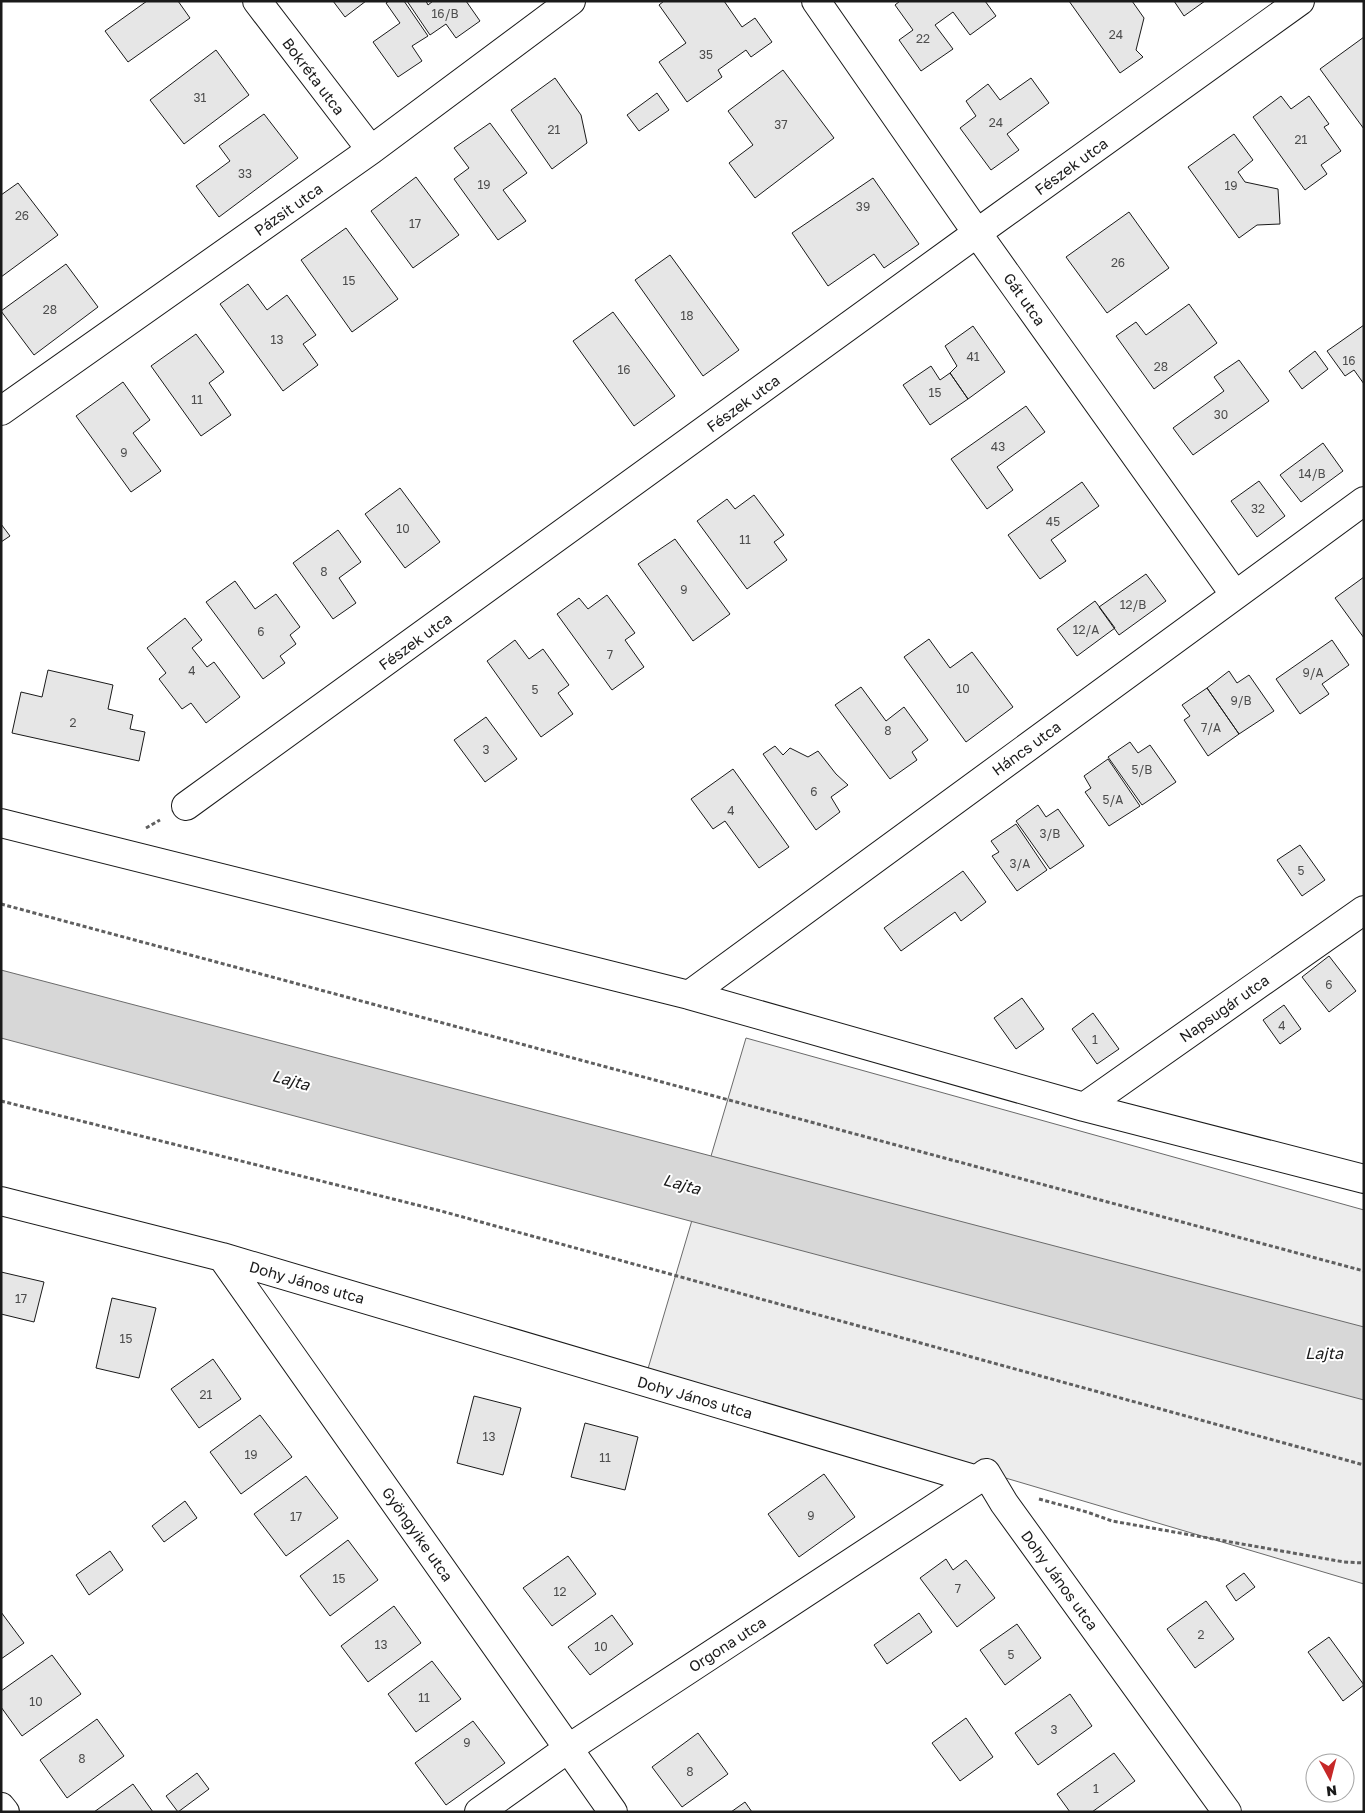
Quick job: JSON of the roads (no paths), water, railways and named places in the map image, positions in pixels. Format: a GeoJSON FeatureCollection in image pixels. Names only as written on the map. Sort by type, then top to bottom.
{"type":"FeatureCollection","features":[{"type":"Feature","properties":{"kind":"street","name":"Bokréta utca"},"geometry":{"type":"LineString","coordinates":[[257,1],[371,150]]}},
{"type":"Feature","properties":{"kind":"street","name":"Pázsit utca"},"geometry":{"type":"LineString","coordinates":[[6,399],[371,150],[571,1]]}},
{"type":"Feature","properties":{"kind":"street","name":"Gát utca"},"geometry":{"type":"LineString","coordinates":[[816,1],[1235,595]]}},
{"type":"Feature","properties":{"kind":"street","name":"Fészek utca"},"geometry":{"type":"LineString","coordinates":[[186,806],[1300,1]]}},
{"type":"Feature","properties":{"kind":"street","name":"Háncs utca"},"geometry":{"type":"LineString","coordinates":[[689,995],[1364,501]]}},
{"type":"Feature","properties":{"kind":"street"},"geometry":{"type":"LineString","coordinates":[[1,823],[689,995],[1084,1107],[1364,1179]]}},
{"type":"Feature","properties":{"kind":"street","name":"Napsugár utca"},"geometry":{"type":"LineString","coordinates":[[1084,1107],[1364,910]]}},
{"type":"Feature","properties":{"kind":"street","name":"Dohy János utca"},"geometry":{"type":"LineString","coordinates":[[1,1201],[222,1257],[977,1480],[986,1474],[1004,1503],[1227,1812]]}},
{"type":"Feature","properties":{"kind":"street","name":"Gyöngyike utca"},"geometry":{"type":"LineString","coordinates":[[222,1257],[613,1812]]}},
{"type":"Feature","properties":{"kind":"street","name":"Orgona utca"},"geometry":{"type":"LineString","coordinates":[[479,1812],[569,1748],[977,1480]]}},
{"type":"Feature","properties":{"kind":"street"},"geometry":{"type":"LineString","coordinates":[[1,1807],[5,1812]]}},
{"type":"Feature","properties":{"kind":"water","name":"Lajta"},"geometry":{"type":"Polygon","coordinates":[[[1,970],[1364,1327],[1364,1400],[1,1038],[1,970]]]}}]}
